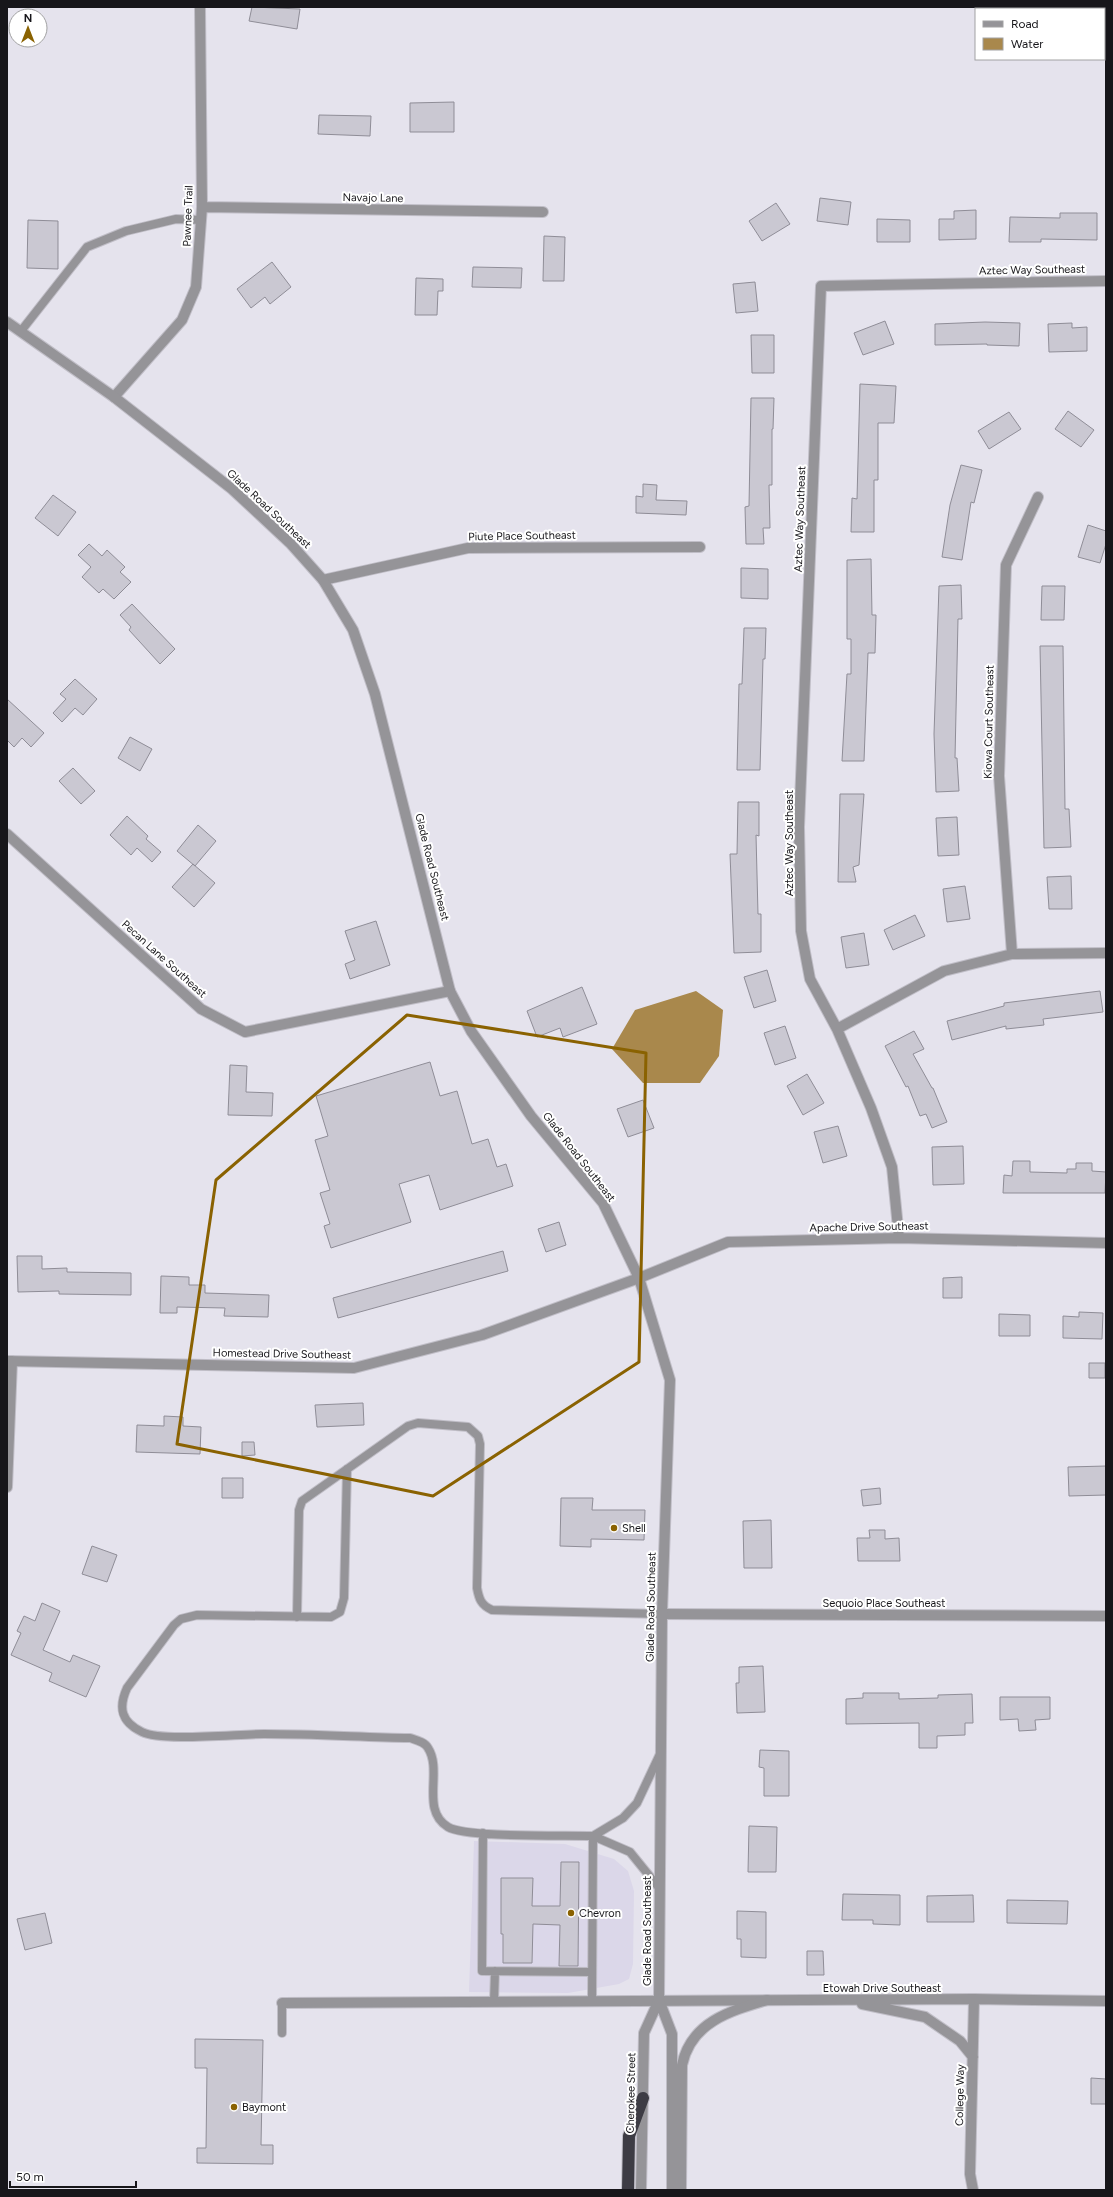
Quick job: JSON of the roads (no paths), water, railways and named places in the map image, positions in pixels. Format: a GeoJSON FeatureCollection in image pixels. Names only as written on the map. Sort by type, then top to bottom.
{"type":"FeatureCollection","features":[{"type":"Feature","properties":{"kind":"highway"},"geometry":{"type":"LineString","coordinates":[[628,2190],[629,2136],[643,2098]]}},
{"type":"Feature","properties":{"kind":"street","name":"Pawnee Trail"},"geometry":{"type":"LineString","coordinates":[[114,397],[182,320],[196,287],[202,207],[200,7]]}},
{"type":"Feature","properties":{"kind":"street","name":"Navajo Lane"},"geometry":{"type":"LineString","coordinates":[[202,207],[543,212]]}},
{"type":"Feature","properties":{"kind":"street","name":"Aztec Way Southeast"},"geometry":{"type":"LineString","coordinates":[[899,1238],[892,1167],[871,1108],[837,1029],[810,979],[801,931],[799,834],[821,286],[1106,281]]}},
{"type":"Feature","properties":{"kind":"street","name":"Glade Road Southeast"},"geometry":{"type":"LineString","coordinates":[[7,322],[114,397],[232,489],[290,542],[323,580],[353,630],[375,694],[450,991],[471,1031],[531,1116],[603,1203],[640,1278],[670,1380],[662,1614],[659,2000],[672,2034],[672,2190]]}},
{"type":"Feature","properties":{"kind":"street","name":"Kiowa Court Southeast"},"geometry":{"type":"LineString","coordinates":[[1012,954],[999,776],[1006,565],[1038,497]]}},
{"type":"Feature","properties":{"kind":"street","name":"Piute Place Southeast"},"geometry":{"type":"LineString","coordinates":[[323,580],[468,548],[700,547]]}},
{"type":"Feature","properties":{"kind":"street","name":"Pecan Lane Southeast"},"geometry":{"type":"LineString","coordinates":[[7,834],[201,1009],[245,1032],[450,991]]}},
{"type":"Feature","properties":{"kind":"street"},"geometry":{"type":"LineString","coordinates":[[837,1029],[944,971],[1012,954],[1106,953]]}},
{"type":"Feature","properties":{"kind":"street","name":"Apache Drive Southeast"},"geometry":{"type":"LineString","coordinates":[[640,1278],[728,1242],[899,1238],[1106,1242]]}},
{"type":"Feature","properties":{"kind":"street","name":"Homestead Drive Southeast"},"geometry":{"type":"LineString","coordinates":[[10,1361],[354,1368],[482,1335],[640,1278]]}},
{"type":"Feature","properties":{"kind":"street"},"geometry":{"type":"LineString","coordinates":[[7,1487],[10,1361]]}},
{"type":"Feature","properties":{"kind":"street","name":"Sequoio Place Southeast"},"geometry":{"type":"LineString","coordinates":[[662,1614],[1106,1616]]}},
{"type":"Feature","properties":{"kind":"street","name":"Etowah Drive Southeast"},"geometry":{"type":"LineString","coordinates":[[282,2003],[974,1999],[1106,2001]]}},
{"type":"Feature","properties":{"kind":"street","name":"College Way"},"geometry":{"type":"LineString","coordinates":[[973,2190],[970,2174],[974,1999]]}},
{"type":"Feature","properties":{"kind":"street","name":"Cherokee Street"},"geometry":{"type":"LineString","coordinates":[[641,2190],[644,2033],[659,2000]]}},
{"type":"Feature","properties":{"kind":"street"},"geometry":{"type":"LineString","coordinates":[[681,2190],[682,2065],[685,2051],[703,2028],[717,2018],[767,2000]]}},
{"type":"Feature","properties":{"kind":"street"},"geometry":{"type":"LineString","coordinates":[[840,2000],[924,2017],[960,2041],[973,2057]]}},
{"type":"Feature","properties":{"kind":"lane"},"geometry":{"type":"LineString","coordinates":[[21,331],[88,247],[126,231],[176,219],[201,220]]}},
{"type":"Feature","properties":{"kind":"lane"},"geometry":{"type":"LineString","coordinates":[[297,1617],[298,1510],[302,1502],[408,1426],[418,1423],[468,1427],[478,1436],[480,1444],[477,1588],[480,1600],[485,1607],[492,1610],[662,1614]]}},
{"type":"Feature","properties":{"kind":"lane"},"geometry":{"type":"LineString","coordinates":[[347,1469],[343,1604],[340,1612],[331,1617],[197,1615],[181,1619],[174,1625],[127,1688],[123,1697],[122,1710],[125,1721],[144,1733],[162,1736],[264,1734],[410,1738],[421,1742],[428,1747],[432,1758],[435,1812],[440,1821],[448,1828],[460,1832],[483,1834],[593,1836],[630,1852],[660,1889]]}},
{"type":"Feature","properties":{"kind":"lane"},"geometry":{"type":"LineString","coordinates":[[593,1836],[623,1818],[637,1802],[661,1754]]}},
{"type":"Feature","properties":{"kind":"lane"},"geometry":{"type":"LineString","coordinates":[[483,1834],[482,1971],[592,1972]]}},
{"type":"Feature","properties":{"kind":"lane"},"geometry":{"type":"LineString","coordinates":[[592,2001],[593,1836]]}},
{"type":"Feature","properties":{"kind":"lane"},"geometry":{"type":"LineString","coordinates":[[494,2002],[495,1971]]}},
{"type":"Feature","properties":{"kind":"lane"},"geometry":{"type":"LineString","coordinates":[[282,2003],[282,2033]]}},
{"type":"Feature","properties":{"kind":"water"},"geometry":{"type":"Polygon","coordinates":[[[696,991],[723,1010],[719,1056],[700,1083],[643,1083],[612,1049],[635,1010],[696,991]]]}},
{"type":"Feature","properties":{"kind":"place","name":"Shell"},"geometry":{"type":"Point","coordinates":[614,1528]}},
{"type":"Feature","properties":{"kind":"place","name":"Chevron"},"geometry":{"type":"Point","coordinates":[571,1913]}},
{"type":"Feature","properties":{"kind":"place","name":"Baymont"},"geometry":{"type":"Point","coordinates":[234,2107]}}]}
